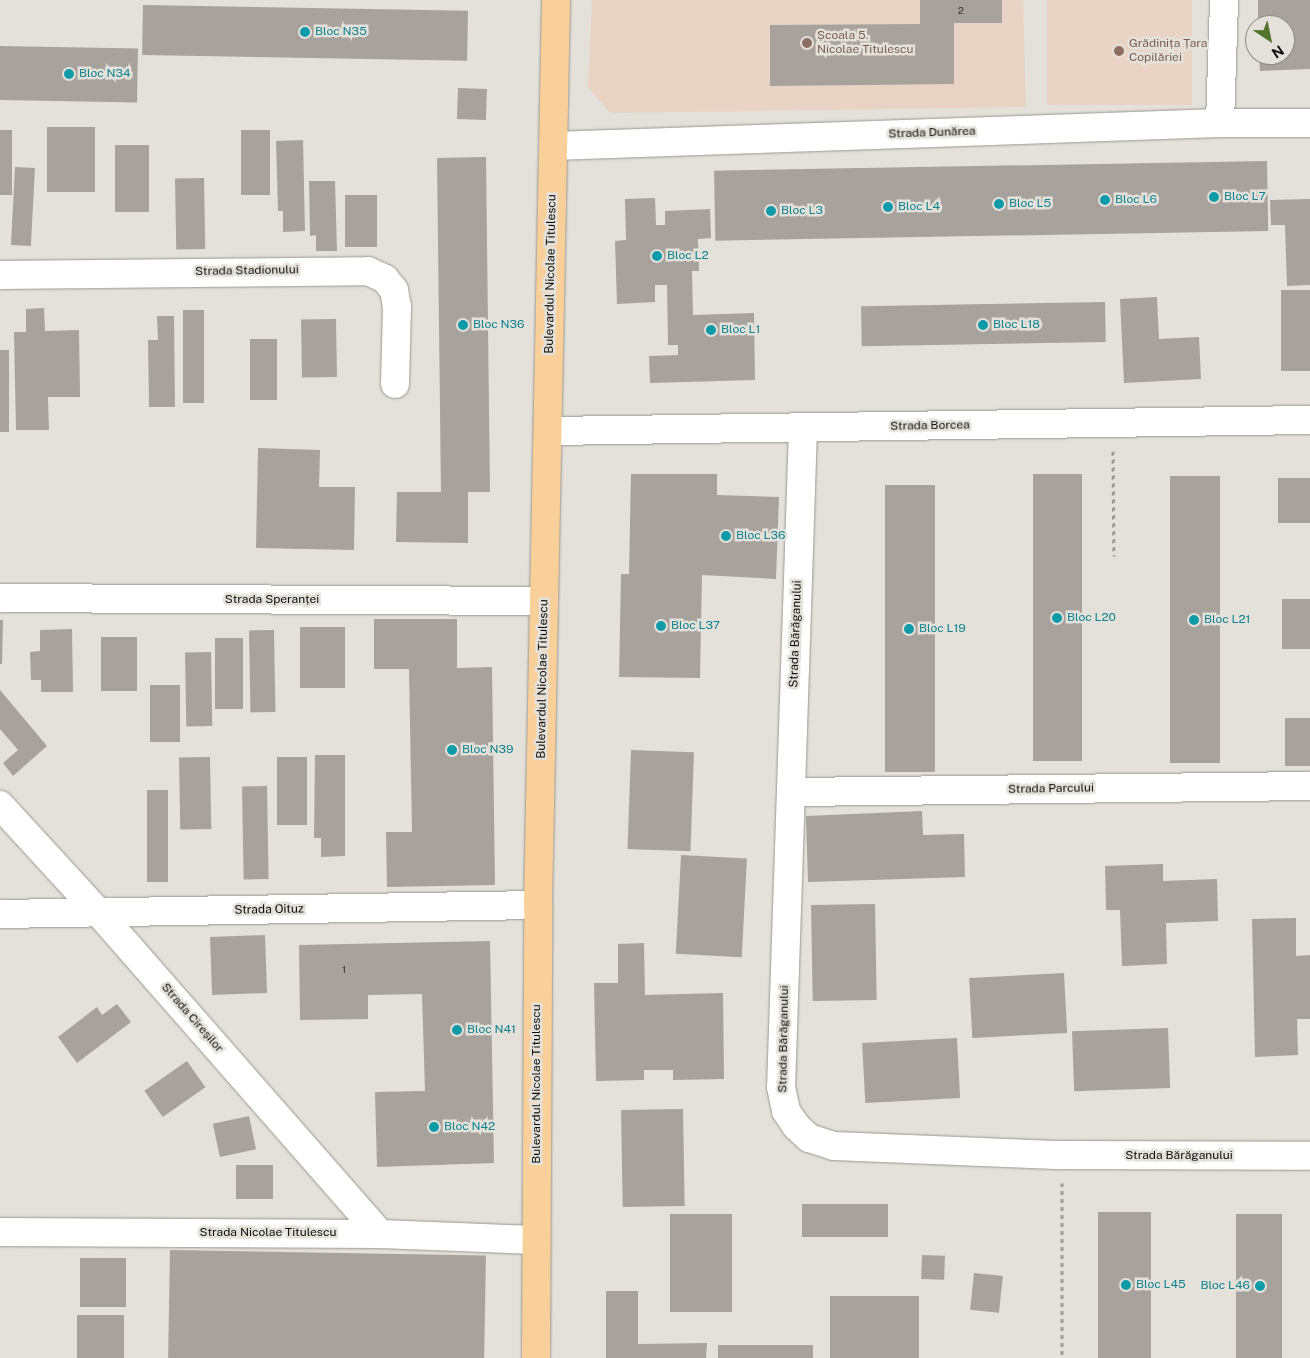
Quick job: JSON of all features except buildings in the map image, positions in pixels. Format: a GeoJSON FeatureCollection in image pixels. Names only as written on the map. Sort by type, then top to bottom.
{"type":"FeatureCollection","features":[{"type":"Feature","properties":{"kind":"main road","name":"Bulevardul Nicolae Titulescu"},"geometry":{"type":"LineString","coordinates":[[536,1358],[538,905],[549,432],[556,0]]}},
{"type":"Feature","properties":{"kind":"street"},"geometry":{"type":"LineString","coordinates":[[1220,123],[1224,0]]}},
{"type":"Feature","properties":{"kind":"street","name":"Strada Dunărea"},"geometry":{"type":"LineString","coordinates":[[553,146],[1220,123],[1310,123]]}},
{"type":"Feature","properties":{"kind":"street","name":"Strada Stadionului"},"geometry":{"type":"LineString","coordinates":[[0,275],[368,271],[385,278],[394,290],[397,307],[395,384]]}},
{"type":"Feature","properties":{"kind":"street","name":"Strada Borcea"},"geometry":{"type":"LineString","coordinates":[[549,432],[1310,420]]}},
{"type":"Feature","properties":{"kind":"street","name":"Strada Bărăganului"},"geometry":{"type":"LineString","coordinates":[[803,429],[781,1087],[786,1111],[796,1126],[809,1138],[834,1146],[1062,1155],[1310,1156]]}},
{"type":"Feature","properties":{"kind":"street","name":"Strada Speranței"},"geometry":{"type":"LineString","coordinates":[[0,598],[544,601]]}},
{"type":"Feature","properties":{"kind":"street","name":"Strada Parcului"},"geometry":{"type":"LineString","coordinates":[[792,792],[1310,786]]}},
{"type":"Feature","properties":{"kind":"street","name":"Strada Cireșilor"},"geometry":{"type":"LineString","coordinates":[[0,805],[100,914],[380,1234]]}},
{"type":"Feature","properties":{"kind":"street","name":"Strada Oituz"},"geometry":{"type":"LineString","coordinates":[[0,914],[100,914],[538,905]]}},
{"type":"Feature","properties":{"kind":"street","name":"Strada Nicolae Titulescu"},"geometry":{"type":"LineString","coordinates":[[0,1232],[380,1234],[536,1240]]}},
{"type":"Feature","properties":{"kind":"path"},"geometry":{"type":"LineString","coordinates":[[1113,423],[1114,556]]}},
{"type":"Feature","properties":{"kind":"path"},"geometry":{"type":"LineString","coordinates":[[1062,1155],[1062,1358]]}},
{"type":"Feature","properties":{"kind":"shaded area","name":"Școala 5. Nicolae Titulescu"},"geometry":{"type":"Polygon","coordinates":[[[592,0],[1023,0],[1026,107],[610,113],[588,87],[592,0]]]}},
{"type":"Feature","properties":{"kind":"shaded area","name":"Grădinița Țara Copilăriei"},"geometry":{"type":"Polygon","coordinates":[[[1047,0],[1192,0],[1192,105],[1047,105],[1047,0]]]}},
{"type":"Feature","properties":{"kind":"place","name":"Bloc N35"},"geometry":{"type":"Point","coordinates":[305,32]}},
{"type":"Feature","properties":{"kind":"place","name":"Școala 5. Nicolae Titulescu"},"geometry":{"type":"Point","coordinates":[807,43]}},
{"type":"Feature","properties":{"kind":"place","name":"Grădinița Țara Copilăriei"},"geometry":{"type":"Point","coordinates":[1119,51]}},
{"type":"Feature","properties":{"kind":"place","name":"Bloc N34"},"geometry":{"type":"Point","coordinates":[69,74]}},
{"type":"Feature","properties":{"kind":"place","name":"Bloc L7"},"geometry":{"type":"Point","coordinates":[1214,197]}},
{"type":"Feature","properties":{"kind":"place","name":"Bloc L6"},"geometry":{"type":"Point","coordinates":[1105,200]}},
{"type":"Feature","properties":{"kind":"place","name":"Bloc L5"},"geometry":{"type":"Point","coordinates":[999,204]}},
{"type":"Feature","properties":{"kind":"place","name":"Bloc L4"},"geometry":{"type":"Point","coordinates":[888,207]}},
{"type":"Feature","properties":{"kind":"place","name":"Bloc L3"},"geometry":{"type":"Point","coordinates":[771,211]}},
{"type":"Feature","properties":{"kind":"place","name":"Bloc L2"},"geometry":{"type":"Point","coordinates":[657,256]}},
{"type":"Feature","properties":{"kind":"place","name":"Bloc N36"},"geometry":{"type":"Point","coordinates":[463,325]}},
{"type":"Feature","properties":{"kind":"place","name":"Bloc L18"},"geometry":{"type":"Point","coordinates":[983,325]}},
{"type":"Feature","properties":{"kind":"place","name":"Bloc L1"},"geometry":{"type":"Point","coordinates":[711,330]}},
{"type":"Feature","properties":{"kind":"place","name":"Bloc L36"},"geometry":{"type":"Point","coordinates":[726,536]}},
{"type":"Feature","properties":{"kind":"place","name":"Bloc L20"},"geometry":{"type":"Point","coordinates":[1057,618]}},
{"type":"Feature","properties":{"kind":"place","name":"Bloc L21"},"geometry":{"type":"Point","coordinates":[1194,620]}},
{"type":"Feature","properties":{"kind":"place","name":"Bloc L37"},"geometry":{"type":"Point","coordinates":[661,626]}},
{"type":"Feature","properties":{"kind":"place","name":"Bloc L19"},"geometry":{"type":"Point","coordinates":[909,629]}},
{"type":"Feature","properties":{"kind":"place","name":"Bloc N39"},"geometry":{"type":"Point","coordinates":[452,750]}},
{"type":"Feature","properties":{"kind":"place","name":"Bloc N41"},"geometry":{"type":"Point","coordinates":[457,1030]}},
{"type":"Feature","properties":{"kind":"place","name":"Bloc N42"},"geometry":{"type":"Point","coordinates":[434,1127]}},
{"type":"Feature","properties":{"kind":"place","name":"Bloc L45"},"geometry":{"type":"Point","coordinates":[1126,1285]}},
{"type":"Feature","properties":{"kind":"place","name":"Bloc L46"},"geometry":{"type":"Point","coordinates":[1260,1286]}}]}
